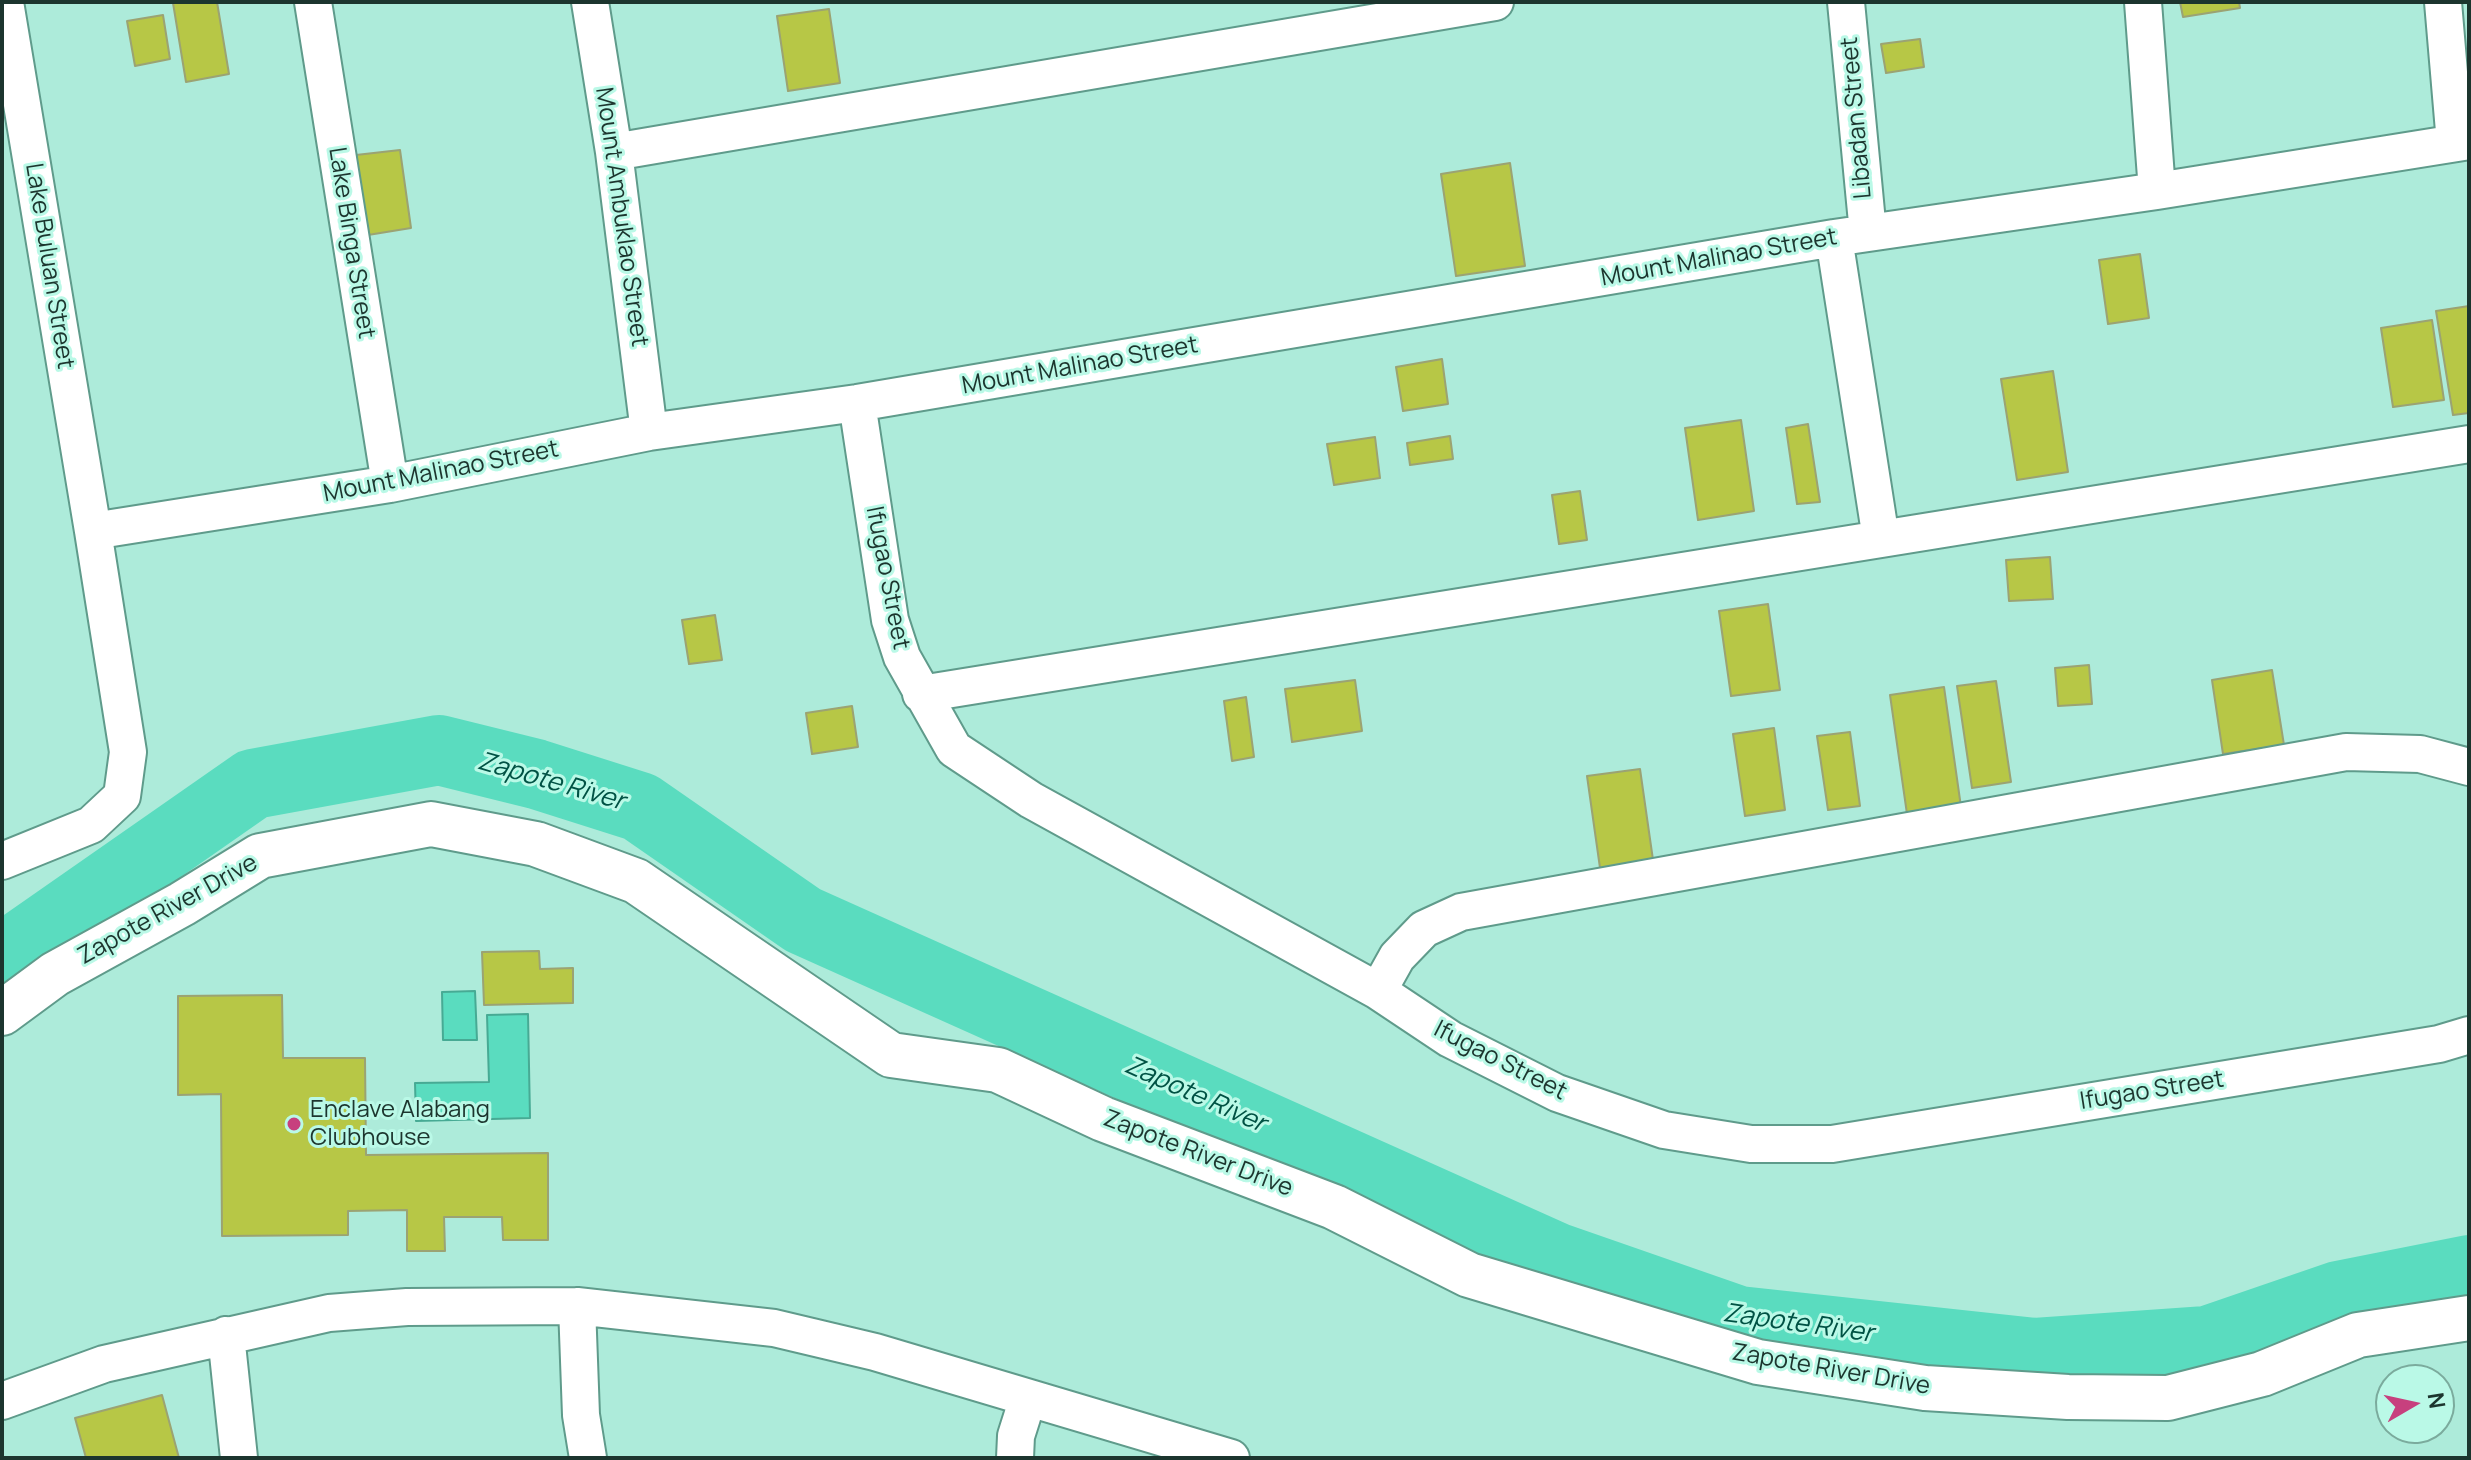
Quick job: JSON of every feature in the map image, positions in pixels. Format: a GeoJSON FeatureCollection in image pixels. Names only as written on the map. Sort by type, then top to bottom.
{"type":"FeatureCollection","features":[{"type":"Feature","properties":{"kind":"street","name":"Lake Buluan Street"},"geometry":{"type":"LineString","coordinates":[[5,2],[93,531]]}},
{"type":"Feature","properties":{"kind":"street","name":"Lake Binga Street"},"geometry":{"type":"LineString","coordinates":[[313,2],[390,484]]}},
{"type":"Feature","properties":{"kind":"street","name":"Mount Ambuklao Street"},"geometry":{"type":"LineString","coordinates":[[590,2],[614,152],[649,432]]}},
{"type":"Feature","properties":{"kind":"street"},"geometry":{"type":"LineString","coordinates":[[614,152],[1495,2]]}},
{"type":"Feature","properties":{"kind":"street","name":"Libadan Street"},"geometry":{"type":"LineString","coordinates":[[1846,2],[1851,236],[1881,539]]}},
{"type":"Feature","properties":{"kind":"street"},"geometry":{"type":"LineString","coordinates":[[2143,2],[2157,191]]}},
{"type":"Feature","properties":{"kind":"street"},"geometry":{"type":"LineString","coordinates":[[2443,2],[2462,142]]}},
{"type":"Feature","properties":{"kind":"street","name":"Mount Malinao Street"},"geometry":{"type":"LineString","coordinates":[[93,531],[390,484],[649,432],[857,403],[1851,236],[2462,142]]}},
{"type":"Feature","properties":{"kind":"street","name":"Ifugao Street"},"geometry":{"type":"LineString","coordinates":[[857,403],[890,620],[902,657],[954,749],[1031,800],[1378,991],[1450,1039],[1557,1093],[1664,1130],[1751,1144],[1832,1144],[2439,1044],[2469,1035]]}},
{"type":"Feature","properties":{"kind":"street"},"geometry":{"type":"LineString","coordinates":[[921,694],[2469,444]]}},
{"type":"Feature","properties":{"kind":"street"},"geometry":{"type":"LineString","coordinates":[[2,861],[91,825],[122,796],[128,752],[93,531]]}},
{"type":"Feature","properties":{"kind":"street"},"geometry":{"type":"LineString","coordinates":[[1378,991],[1397,957],[1424,929],[1461,912],[2346,752],[2420,754],[2469,767]]}},
{"type":"Feature","properties":{"kind":"street","name":"Zapote River Drive"},"geometry":{"type":"LineString","coordinates":[[2,1013],[55,974],[182,904],[260,856],[431,824],[536,844],[636,881],[891,1055],[998,1070],[1103,1119],[1334,1207],[1469,1275],[1758,1362],[1925,1388],[2068,1397],[2168,1398],[2262,1374],[2358,1335],[2469,1318]]}},
{"type":"Feature","properties":{"kind":"street"},"geometry":{"type":"LineString","coordinates":[[577,1306],[581,1415],[588,1458]]}},
{"type":"Feature","properties":{"kind":"street"},"geometry":{"type":"LineString","coordinates":[[2,1401],[104,1364],[329,1313],[394,1308],[577,1306],[774,1328],[875,1352],[1231,1458]]}},
{"type":"Feature","properties":{"kind":"street"},"geometry":{"type":"LineString","coordinates":[[226,1335],[239,1458]]}},
{"type":"Feature","properties":{"kind":"street"},"geometry":{"type":"LineString","coordinates":[[1015,1458],[1016,1436],[1028,1398]]}},
{"type":"Feature","properties":{"kind":"shaded area"},"geometry":{"type":"Polygon","coordinates":[[[475,991],[477,1040],[443,1040],[442,992],[475,991]]]}},
{"type":"Feature","properties":{"kind":"shaded area"},"geometry":{"type":"Polygon","coordinates":[[[528,1014],[530,1118],[416,1121],[415,1083],[489,1082],[487,1015],[528,1014]]]}},
{"type":"Feature","properties":{"kind":"building"},"geometry":{"type":"Polygon","coordinates":[[[217,2],[229,74],[186,82],[173,3],[217,2]]]}},
{"type":"Feature","properties":{"kind":"building"},"geometry":{"type":"Polygon","coordinates":[[[2180,2],[2239,2],[2240,8],[2183,17],[2180,2]]]}},
{"type":"Feature","properties":{"kind":"building"},"geometry":{"type":"Polygon","coordinates":[[[829,9],[840,83],[788,91],[777,16],[829,9]]]}},
{"type":"Feature","properties":{"kind":"building"},"geometry":{"type":"Polygon","coordinates":[[[163,15],[170,59],[135,66],[127,21],[163,15]]]}},
{"type":"Feature","properties":{"kind":"building"},"geometry":{"type":"Polygon","coordinates":[[[1920,39],[1924,67],[1886,73],[1881,44],[1920,39]]]}},
{"type":"Feature","properties":{"kind":"building"},"geometry":{"type":"Polygon","coordinates":[[[400,150],[411,228],[368,235],[356,155],[400,150]]]}},
{"type":"Feature","properties":{"kind":"building"},"geometry":{"type":"Polygon","coordinates":[[[1510,163],[1525,266],[1456,276],[1441,174],[1510,163]]]}},
{"type":"Feature","properties":{"kind":"building"},"geometry":{"type":"Polygon","coordinates":[[[2140,254],[2149,318],[2108,324],[2099,260],[2140,254]]]}},
{"type":"Feature","properties":{"kind":"building"},"geometry":{"type":"Polygon","coordinates":[[[2469,306],[2469,413],[2453,415],[2436,311],[2469,306]]]}},
{"type":"Feature","properties":{"kind":"building"},"geometry":{"type":"Polygon","coordinates":[[[2432,320],[2444,400],[2393,407],[2381,328],[2432,320]]]}},
{"type":"Feature","properties":{"kind":"building"},"geometry":{"type":"Polygon","coordinates":[[[1442,359],[1448,404],[1403,411],[1396,367],[1442,359]]]}},
{"type":"Feature","properties":{"kind":"building"},"geometry":{"type":"Polygon","coordinates":[[[2053,371],[2068,472],[2017,480],[2001,379],[2053,371]]]}},
{"type":"Feature","properties":{"kind":"building"},"geometry":{"type":"Polygon","coordinates":[[[1741,420],[1754,511],[1698,520],[1685,428],[1741,420]]]}},
{"type":"Feature","properties":{"kind":"building"},"geometry":{"type":"Polygon","coordinates":[[[1808,424],[1820,502],[1797,504],[1786,428],[1808,424]]]}},
{"type":"Feature","properties":{"kind":"building"},"geometry":{"type":"Polygon","coordinates":[[[1450,436],[1453,459],[1410,465],[1407,443],[1450,436]]]}},
{"type":"Feature","properties":{"kind":"building"},"geometry":{"type":"Polygon","coordinates":[[[1375,437],[1380,478],[1334,485],[1327,444],[1375,437]]]}},
{"type":"Feature","properties":{"kind":"building"},"geometry":{"type":"Polygon","coordinates":[[[1580,491],[1587,540],[1559,544],[1552,495],[1580,491]]]}},
{"type":"Feature","properties":{"kind":"building"},"geometry":{"type":"Polygon","coordinates":[[[2050,557],[2053,599],[2009,601],[2006,560],[2050,557]]]}},
{"type":"Feature","properties":{"kind":"building"},"geometry":{"type":"Polygon","coordinates":[[[1768,604],[1780,690],[1731,696],[1719,611],[1768,604]]]}},
{"type":"Feature","properties":{"kind":"building"},"geometry":{"type":"Polygon","coordinates":[[[715,615],[722,660],[689,664],[682,620],[715,615]]]}},
{"type":"Feature","properties":{"kind":"building"},"geometry":{"type":"Polygon","coordinates":[[[2089,665],[2092,704],[2058,706],[2055,668],[2089,665]]]}},
{"type":"Feature","properties":{"kind":"building"},"geometry":{"type":"Polygon","coordinates":[[[2272,670],[2284,745],[2223,754],[2212,680],[2272,670]]]}},
{"type":"Feature","properties":{"kind":"building"},"geometry":{"type":"Polygon","coordinates":[[[1355,680],[1362,731],[1292,742],[1285,689],[1355,680]]]}},
{"type":"Feature","properties":{"kind":"building"},"geometry":{"type":"Polygon","coordinates":[[[1996,681],[2011,782],[1972,788],[1957,686],[1996,681]]]}},
{"type":"Feature","properties":{"kind":"building"},"geometry":{"type":"Polygon","coordinates":[[[1944,687],[1962,814],[1908,821],[1890,695],[1944,687]]]}},
{"type":"Feature","properties":{"kind":"building"},"geometry":{"type":"Polygon","coordinates":[[[1246,697],[1254,757],[1232,761],[1224,701],[1246,697]]]}},
{"type":"Feature","properties":{"kind":"building"},"geometry":{"type":"Polygon","coordinates":[[[852,706],[858,747],[812,754],[806,713],[852,706]]]}},
{"type":"Feature","properties":{"kind":"building"},"geometry":{"type":"Polygon","coordinates":[[[1774,728],[1785,810],[1745,816],[1733,734],[1774,728]]]}},
{"type":"Feature","properties":{"kind":"building"},"geometry":{"type":"Polygon","coordinates":[[[1850,732],[1860,806],[1828,810],[1817,736],[1850,732]]]}},
{"type":"Feature","properties":{"kind":"building"},"geometry":{"type":"Polygon","coordinates":[[[1640,769],[1654,867],[1601,875],[1587,776],[1640,769]]]}},
{"type":"Feature","properties":{"kind":"building"},"geometry":{"type":"Polygon","coordinates":[[[539,951],[540,969],[573,968],[573,1003],[484,1005],[482,952],[539,951]]]}},
{"type":"Feature","properties":{"kind":"building","name":"Enclave Alabang Clubhouse"},"geometry":{"type":"Polygon","coordinates":[[[282,995],[283,1058],[365,1058],[366,1155],[548,1153],[548,1240],[503,1240],[502,1217],[444,1217],[445,1251],[407,1251],[407,1210],[348,1211],[348,1235],[222,1236],[221,1094],[178,1095],[178,996],[282,995]]]}},
{"type":"Feature","properties":{"kind":"building"},"geometry":{"type":"Polygon","coordinates":[[[162,1395],[179,1458],[86,1458],[75,1418],[162,1395]]]}},
{"type":"Feature","properties":{"kind":"waterway","name":"Zapote River"},"geometry":{"type":"LineString","coordinates":[[2,959],[253,784],[439,750],[536,774],[640,807],[803,920],[1555,1257],[1739,1321],[2035,1353],[2207,1341],[2338,1296],[2469,1270]]}},
{"type":"Feature","properties":{"kind":"place","name":"Enclave Alabang Clubhouse"},"geometry":{"type":"Point","coordinates":[294,1124]}}]}
